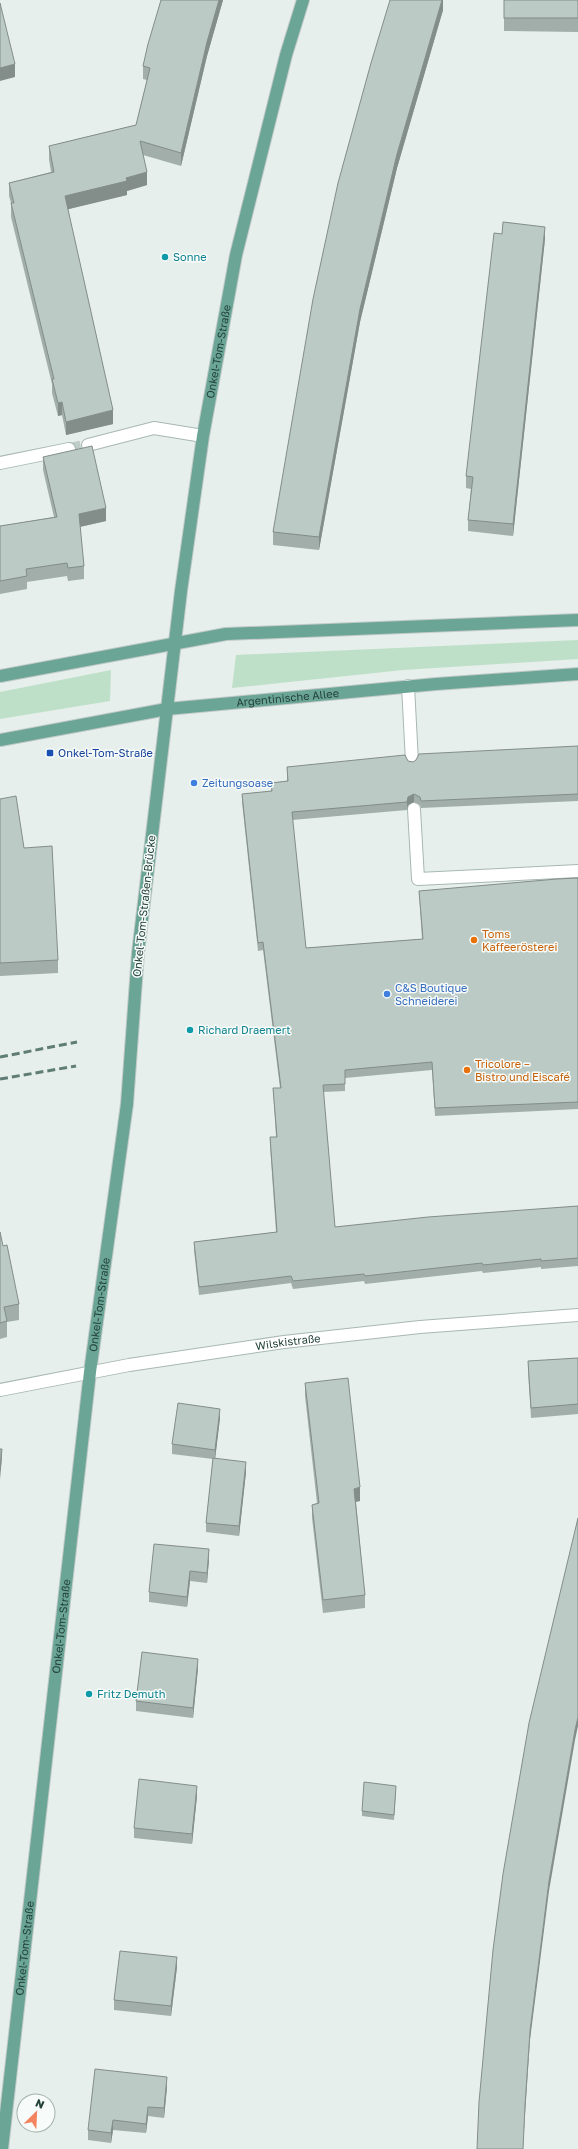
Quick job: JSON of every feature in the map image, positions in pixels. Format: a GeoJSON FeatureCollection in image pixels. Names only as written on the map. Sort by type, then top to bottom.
{"type":"FeatureCollection","features":[{"type":"Feature","properties":{"kind":"main road","name":"Onkel-Tom-Straße"},"geometry":{"type":"LineString","coordinates":[[167,709],[203,436],[236,254],[286,55],[303,0]]}},
{"type":"Feature","properties":{"kind":"main road"},"geometry":{"type":"LineString","coordinates":[[0,676],[226,634],[578,620]]}},
{"type":"Feature","properties":{"kind":"main road","name":"Argentinische Allee"},"geometry":{"type":"LineString","coordinates":[[0,740],[167,709],[408,686],[578,674]]}},
{"type":"Feature","properties":{"kind":"main road","name":"Onkel-Tom-Straßen-Brücke"},"geometry":{"type":"LineString","coordinates":[[127,1104],[138,953],[167,709]]}},
{"type":"Feature","properties":{"kind":"main road","name":"Onkel-Tom-Straße"},"geometry":{"type":"LineString","coordinates":[[2,2149],[90,1372],[127,1104]]}},
{"type":"Feature","properties":{"kind":"street"},"geometry":{"type":"LineString","coordinates":[[88,445],[154,428],[203,436]]}},
{"type":"Feature","properties":{"kind":"street"},"geometry":{"type":"LineString","coordinates":[[0,464],[69,449]]}},
{"type":"Feature","properties":{"kind":"street"},"geometry":{"type":"LineString","coordinates":[[408,686],[412,762]]}},
{"type":"Feature","properties":{"kind":"street"},"geometry":{"type":"LineString","coordinates":[[414,809],[418,879],[578,870]]}},
{"type":"Feature","properties":{"kind":"street","name":"Wilskistraße"},"geometry":{"type":"LineString","coordinates":[[0,1390],[90,1372],[284,1342],[420,1327],[578,1315]]}},
{"type":"Feature","properties":{"kind":"green space"},"geometry":{"type":"Polygon","coordinates":[[[578,640],[578,659],[403,670],[232,688],[236,655],[578,640]]]}},
{"type":"Feature","properties":{"kind":"green space"},"geometry":{"type":"Polygon","coordinates":[[[111,670],[110,701],[0,719],[0,692],[111,670]]]}},
{"type":"Feature","properties":{"kind":"building"},"geometry":{"type":"Polygon","coordinates":[[[161,0],[219,0],[207,42],[181,153],[140,141],[147,172],[126,178],[127,181],[65,196],[113,410],[66,422],[62,402],[58,403],[52,379],[54,379],[11,203],[14,203],[9,183],[54,172],[49,146],[136,125],[150,68],[143,66],[161,0]]]}},
{"type":"Feature","properties":{"kind":"building"},"geometry":{"type":"Polygon","coordinates":[[[390,0],[442,0],[397,154],[360,309],[319,537],[273,532],[313,299],[338,183],[390,0]]]}},
{"type":"Feature","properties":{"kind":"building"},"geometry":{"type":"Polygon","coordinates":[[[504,0],[578,0],[578,18],[504,18],[504,0]]]}},
{"type":"Feature","properties":{"kind":"building"},"geometry":{"type":"Polygon","coordinates":[[[0,3],[15,64],[0,68],[0,3]]]}},
{"type":"Feature","properties":{"kind":"building"},"geometry":{"type":"Polygon","coordinates":[[[503,222],[545,227],[513,524],[468,520],[473,477],[466,476],[494,233],[502,234],[503,222]]]}},
{"type":"Feature","properties":{"kind":"building"},"geometry":{"type":"Polygon","coordinates":[[[92,446],[106,508],[79,514],[84,566],[68,568],[67,563],[26,569],[27,576],[0,581],[0,526],[57,517],[43,457],[92,446]]]}},
{"type":"Feature","properties":{"kind":"building"},"geometry":{"type":"Polygon","coordinates":[[[578,746],[578,794],[421,801],[420,797],[414,794],[408,797],[407,802],[292,812],[306,948],[423,939],[419,891],[578,878],[578,1102],[435,1108],[432,1062],[345,1070],[345,1084],[323,1085],[335,1227],[428,1217],[578,1206],[578,1258],[541,1261],[541,1259],[483,1265],[482,1263],[365,1276],[364,1274],[293,1281],[291,1276],[199,1287],[194,1242],[277,1232],[270,1137],[277,1137],[273,1088],[281,1088],[263,942],[258,943],[242,794],[272,791],[271,783],[288,781],[287,767],[405,755],[408,761],[413,762],[419,754],[578,746]]]}},
{"type":"Feature","properties":{"kind":"building"},"geometry":{"type":"Polygon","coordinates":[[[16,796],[24,848],[52,846],[58,960],[0,963],[0,799],[16,796]]]}},
{"type":"Feature","properties":{"kind":"building"},"geometry":{"type":"Polygon","coordinates":[[[0,1232],[3,1246],[7,1245],[19,1304],[4,1307],[7,1321],[0,1323],[0,1232]]]}},
{"type":"Feature","properties":{"kind":"building"},"geometry":{"type":"Polygon","coordinates":[[[578,1358],[578,1404],[531,1408],[528,1361],[578,1358]]]}},
{"type":"Feature","properties":{"kind":"building"},"geometry":{"type":"Polygon","coordinates":[[[348,1378],[360,1487],[354,1489],[365,1595],[323,1600],[312,1505],[319,1503],[305,1383],[348,1378]]]}},
{"type":"Feature","properties":{"kind":"building"},"geometry":{"type":"Polygon","coordinates":[[[178,1403],[220,1409],[215,1450],[172,1444],[178,1403]]]}},
{"type":"Feature","properties":{"kind":"building"},"geometry":{"type":"Polygon","coordinates":[[[0,1449],[2,1449],[0,1470],[0,1449]]]}},
{"type":"Feature","properties":{"kind":"building"},"geometry":{"type":"Polygon","coordinates":[[[213,1458],[246,1462],[239,1526],[206,1523],[213,1458]]]}},
{"type":"Feature","properties":{"kind":"building"},"geometry":{"type":"Polygon","coordinates":[[[578,1518],[578,1717],[549,1881],[530,2031],[523,2149],[477,2149],[479,2102],[493,1950],[503,1874],[529,1723],[578,1518]]]}},
{"type":"Feature","properties":{"kind":"building"},"geometry":{"type":"Polygon","coordinates":[[[154,1544],[209,1549],[207,1573],[190,1571],[187,1597],[149,1592],[154,1544]]]}},
{"type":"Feature","properties":{"kind":"building"},"geometry":{"type":"Polygon","coordinates":[[[142,1652],[198,1659],[193,1708],[136,1701],[142,1652]]]}},
{"type":"Feature","properties":{"kind":"building"},"geometry":{"type":"Polygon","coordinates":[[[139,1779],[197,1786],[192,1834],[134,1828],[139,1779]]]}},
{"type":"Feature","properties":{"kind":"building"},"geometry":{"type":"Polygon","coordinates":[[[364,1782],[396,1786],[394,1815],[362,1811],[364,1782]]]}},
{"type":"Feature","properties":{"kind":"building"},"geometry":{"type":"Polygon","coordinates":[[[120,1951],[177,1957],[171,2006],[114,2000],[120,1951]]]}},
{"type":"Feature","properties":{"kind":"building"},"geometry":{"type":"Polygon","coordinates":[[[95,2069],[167,2077],[164,2108],[148,2107],[146,2124],[113,2120],[111,2133],[88,2130],[95,2069]]]}},
{"type":"Feature","properties":{"kind":"tunnel"},"geometry":{"type":"LineString","coordinates":[[69,449],[88,445]]}},
{"type":"Feature","properties":{"kind":"railway"},"geometry":{"type":"LineString","coordinates":[[0,1057],[77,1042]]}},
{"type":"Feature","properties":{"kind":"railway"},"geometry":{"type":"LineString","coordinates":[[0,1079],[76,1066]]}},
{"type":"Feature","properties":{"kind":"place","name":"Sonne"},"geometry":{"type":"Point","coordinates":[165,257]}},
{"type":"Feature","properties":{"kind":"place","name":"Onkel-Tom-Straße"},"geometry":{"type":"Point","coordinates":[50,753]}},
{"type":"Feature","properties":{"kind":"place","name":"Zeitungsoase"},"geometry":{"type":"Point","coordinates":[194,783]}},
{"type":"Feature","properties":{"kind":"place","name":"Toms Kaffeerösterei"},"geometry":{"type":"Point","coordinates":[474,940]}},
{"type":"Feature","properties":{"kind":"place","name":"C&S Boutique Schneiderei"},"geometry":{"type":"Point","coordinates":[387,994]}},
{"type":"Feature","properties":{"kind":"place","name":"Richard Draemert"},"geometry":{"type":"Point","coordinates":[190,1030]}},
{"type":"Feature","properties":{"kind":"place","name":"Tricolore – Bistro und Eiscafé"},"geometry":{"type":"Point","coordinates":[467,1070]}},
{"type":"Feature","properties":{"kind":"place","name":"Fritz Demuth"},"geometry":{"type":"Point","coordinates":[89,1694]}}]}
